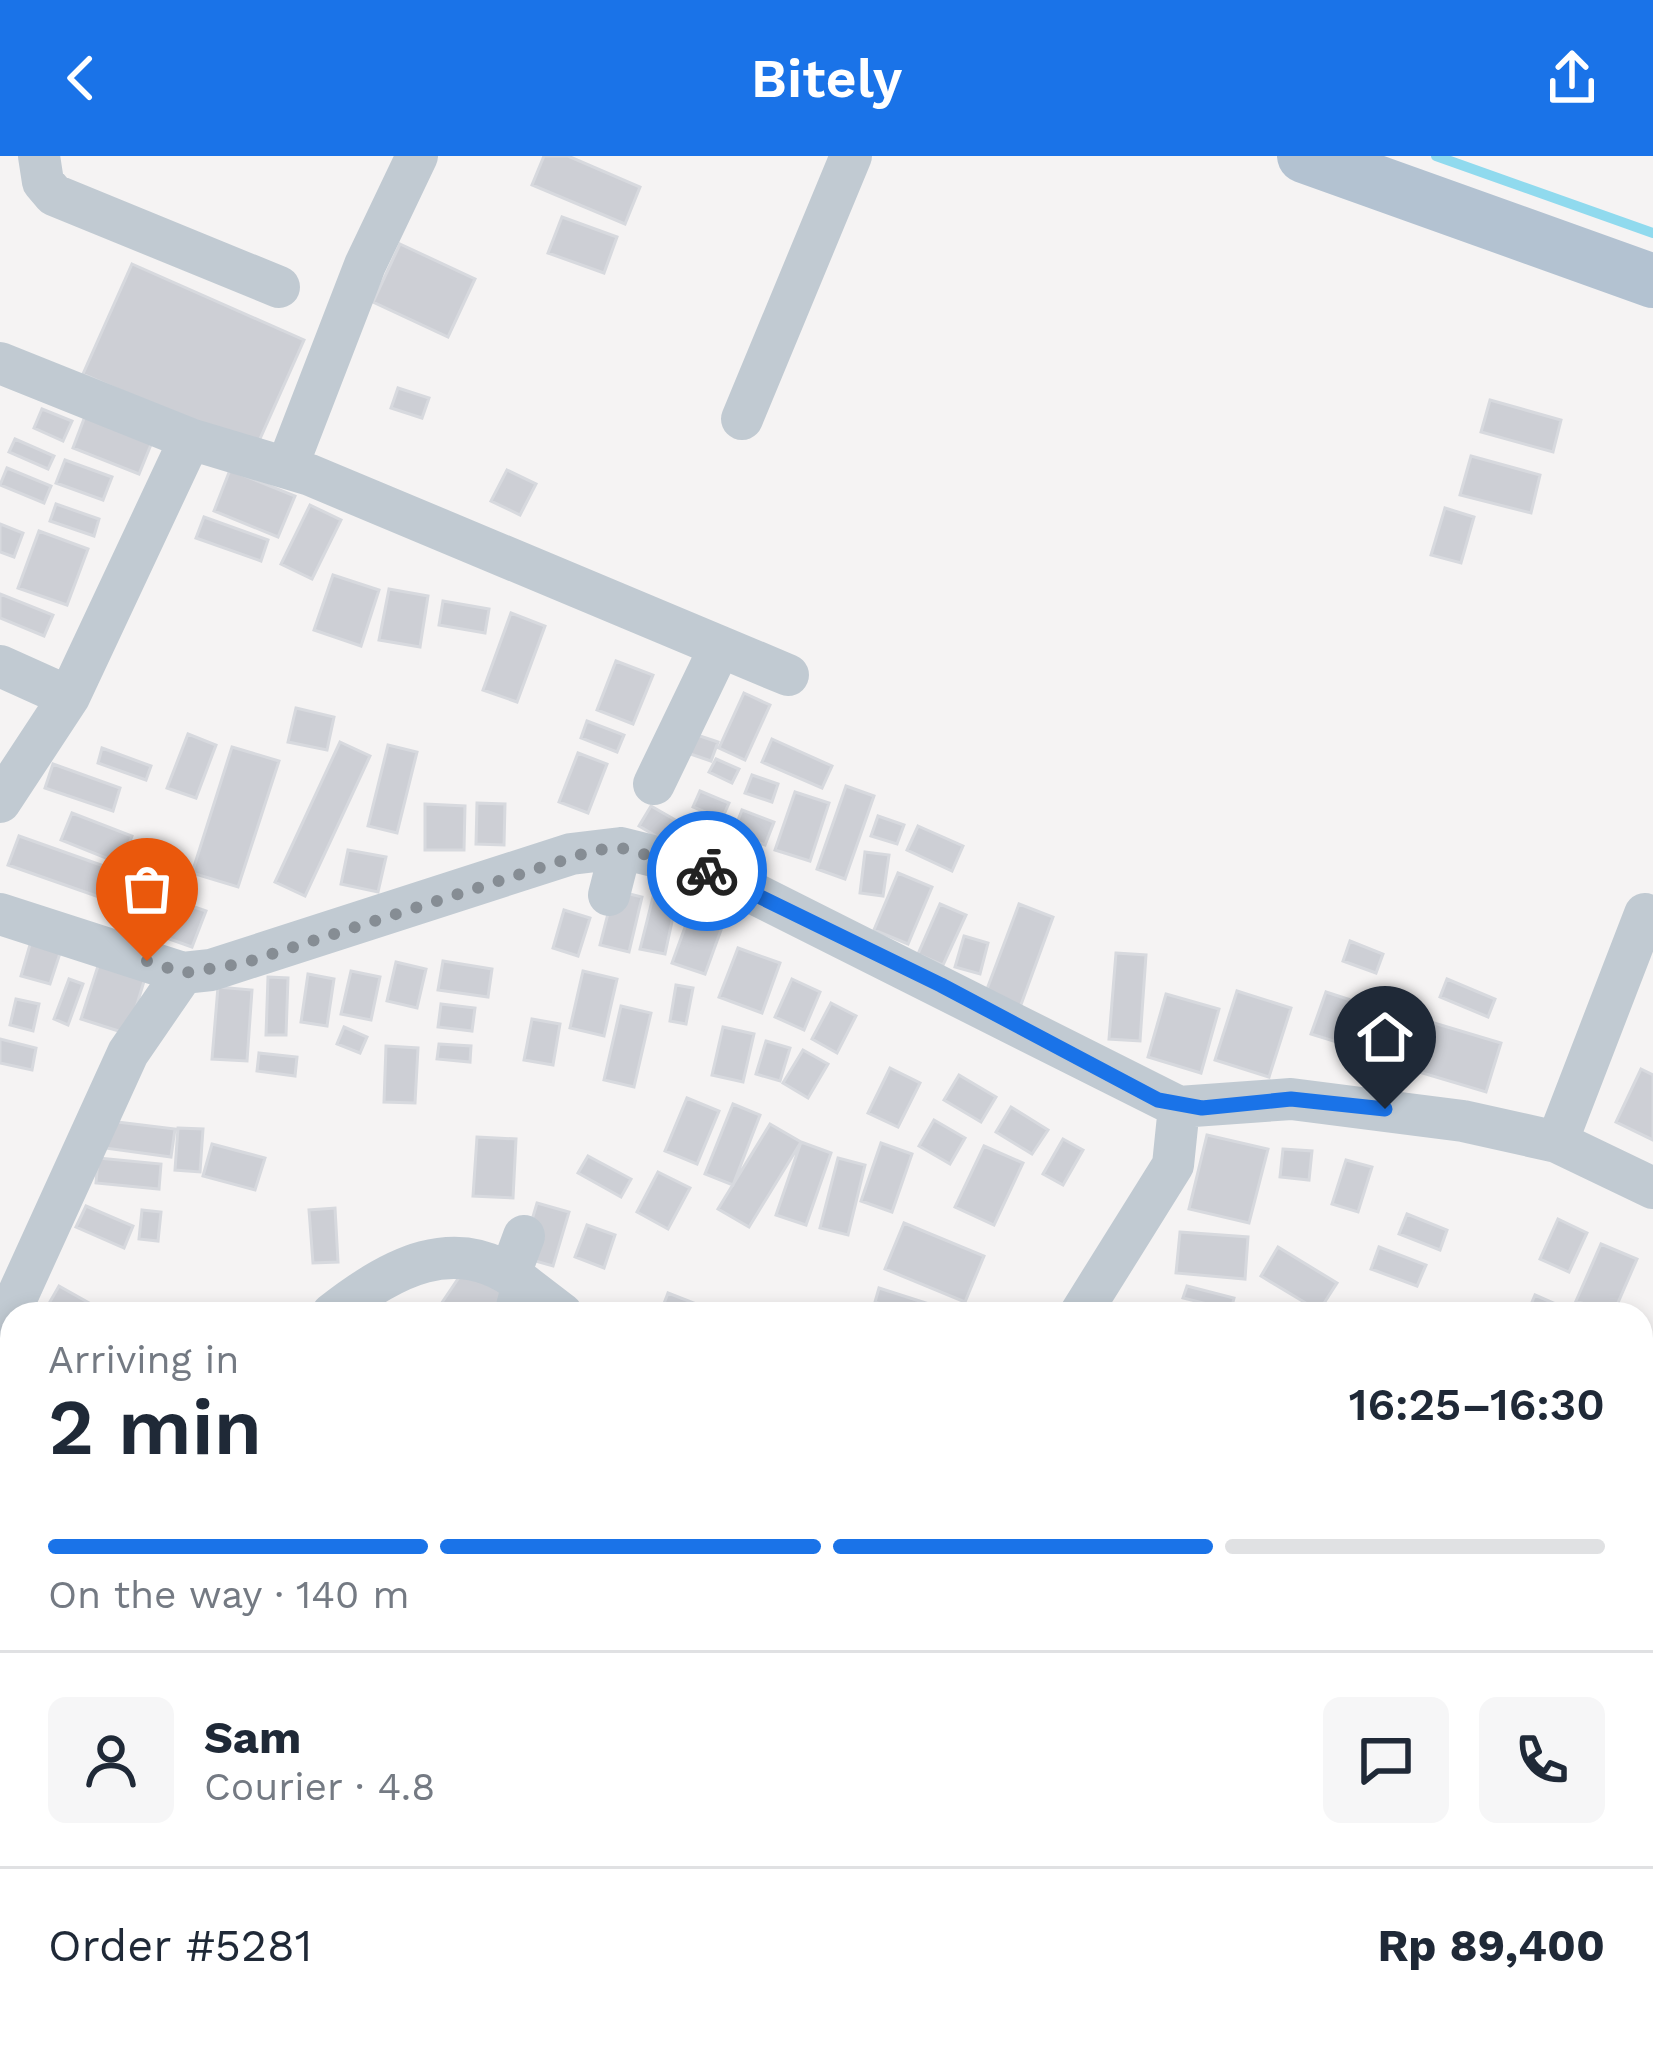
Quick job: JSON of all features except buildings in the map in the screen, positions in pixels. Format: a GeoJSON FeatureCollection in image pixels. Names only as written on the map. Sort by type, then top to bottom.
{"type":"FeatureCollection","features":[{"type":"Feature","properties":{"kind":"main road"},"geometry":{"type":"LineString","coordinates":[[1326,160],[1653,281]]}},
{"type":"Feature","properties":{"kind":"street"},"geometry":{"type":"LineString","coordinates":[[39,156],[43,182],[54,195],[279,287]]}},
{"type":"Feature","properties":{"kind":"street"},"geometry":{"type":"LineString","coordinates":[[287,467],[365,265],[417,156]]}},
{"type":"Feature","properties":{"kind":"street"},"geometry":{"type":"LineString","coordinates":[[742,418],[850,156]]}},
{"type":"Feature","properties":{"kind":"street"},"geometry":{"type":"LineString","coordinates":[[0,363],[190,440],[287,467],[788,675]]}},
{"type":"Feature","properties":{"kind":"street"},"geometry":{"type":"LineString","coordinates":[[0,802],[69,697],[190,440]]}},
{"type":"Feature","properties":{"kind":"street"},"geometry":{"type":"LineString","coordinates":[[654,784],[721,646]]}},
{"type":"Feature","properties":{"kind":"street"},"geometry":{"type":"LineString","coordinates":[[0,666],[69,697]]}},
{"type":"Feature","properties":{"kind":"street"},"geometry":{"type":"LineString","coordinates":[[609,895],[621,848]]}},
{"type":"Feature","properties":{"kind":"street"},"geometry":{"type":"LineString","coordinates":[[0,914],[184,973],[244,963],[572,854],[621,848],[705,869],[1179,1107],[1265,1100],[1346,1103],[1557,1142],[1653,1188]]}},
{"type":"Feature","properties":{"kind":"street"},"geometry":{"type":"LineString","coordinates":[[1557,1142],[1645,914]]}},
{"type":"Feature","properties":{"kind":"street"},"geometry":{"type":"LineString","coordinates":[[13,1273],[128,1053],[184,973]]}},
{"type":"Feature","properties":{"kind":"street"},"geometry":{"type":"LineString","coordinates":[[1087,1302],[1173,1165],[1179,1107]]}},
{"type":"Feature","properties":{"kind":"street"},"geometry":{"type":"LineString","coordinates":[[349,1302],[394,1269],[429,1258],[471,1259],[518,1277],[548,1302]]}},
{"type":"Feature","properties":{"kind":"waterway"},"geometry":{"type":"LineString","coordinates":[[1436,156],[1653,233]]}},
{"type":"Feature","properties":{"kind":"way so far"},"geometry":{"type":"LineString","coordinates":[[147,961],[184,973],[244,963],[595,850],[621,848],[707,871]]}},
{"type":"Feature","properties":{"kind":"route"},"geometry":{"type":"LineString","coordinates":[[707,871],[941,985],[1158,1100],[1202,1108],[1291,1099],[1385,1109]]}}]}
